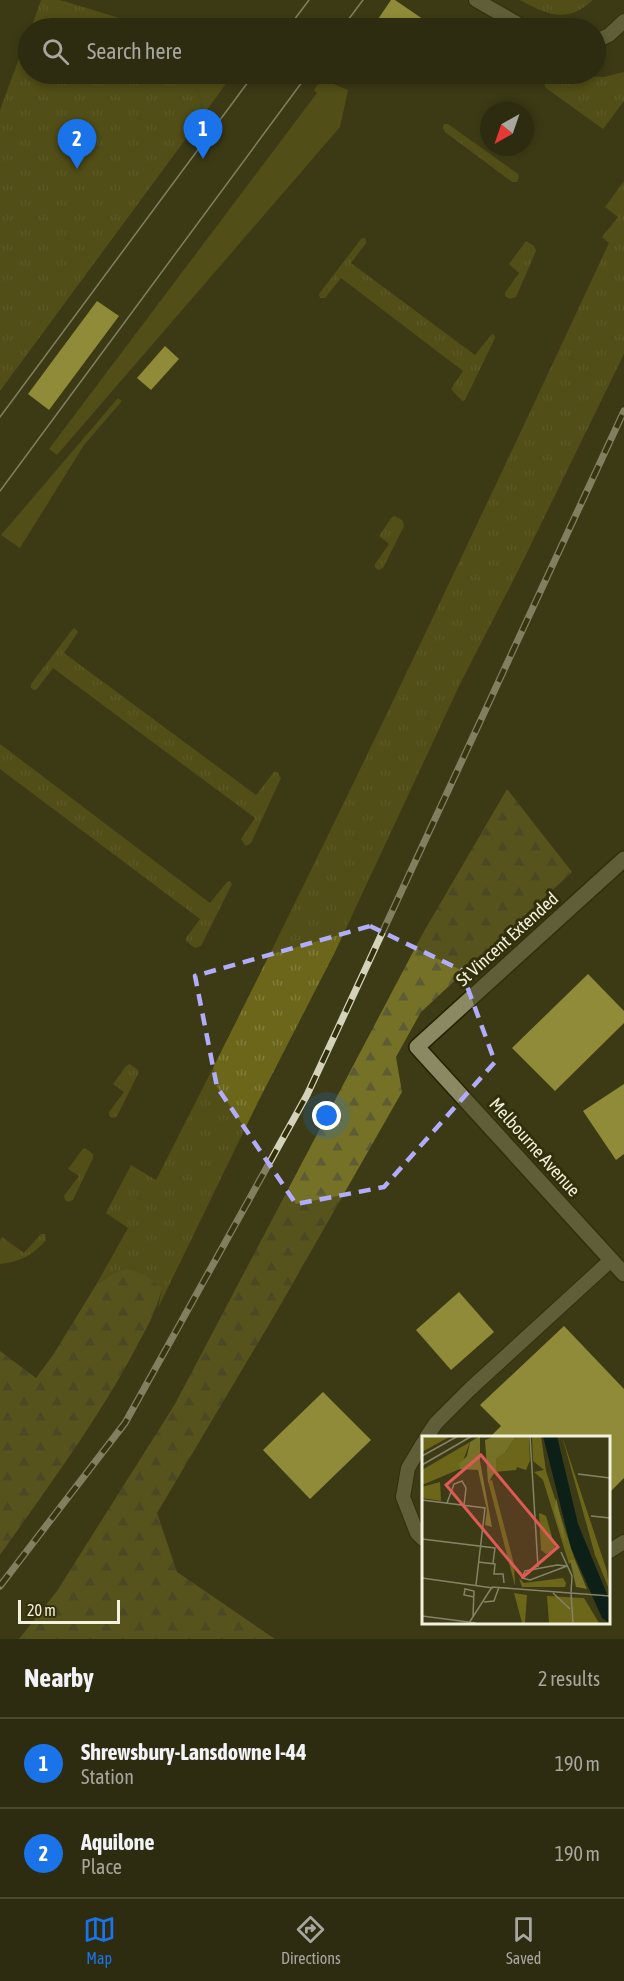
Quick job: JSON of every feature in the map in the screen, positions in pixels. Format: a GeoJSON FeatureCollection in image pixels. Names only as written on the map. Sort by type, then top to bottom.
{"type":"FeatureCollection","features":[{"type":"Feature","properties":{"kind":"street","name":"St Vincent Extended"},"geometry":{"type":"LineString","coordinates":[[417,1047],[624,859]]}},
{"type":"Feature","properties":{"kind":"street","name":"Melbourne Avenue"},"geometry":{"type":"LineString","coordinates":[[417,1047],[624,1274]]}},
{"type":"Feature","properties":{"kind":"lane"},"geometry":{"type":"LineString","coordinates":[[476,0],[508,18]]}},
{"type":"Feature","properties":{"kind":"lane"},"geometry":{"type":"LineString","coordinates":[[606,36],[624,21]]}},
{"type":"Feature","properties":{"kind":"lane"},"geometry":{"type":"LineString","coordinates":[[427,1436],[436,1423],[470,1389],[611,1260]]}},
{"type":"Feature","properties":{"kind":"lane"},"geometry":{"type":"LineString","coordinates":[[422,1445],[408,1468],[403,1497],[417,1533],[422,1538]]}},
{"type":"Feature","properties":{"kind":"lane"},"geometry":{"type":"LineString","coordinates":[[609,1551],[624,1542]]}},
{"type":"Feature","properties":{"kind":"highlighted area"},"geometry":{"type":"Polygon","coordinates":[[[370,926],[461,970],[495,1062],[384,1187],[296,1204],[217,1087],[195,976],[370,926]]]}},
{"type":"Feature","properties":{"kind":"green space"},"geometry":{"type":"Polygon","coordinates":[[[41,0],[60,0],[119,18],[35,18],[41,0]]]}},
{"type":"Feature","properties":{"kind":"green space"},"geometry":{"type":"Polygon","coordinates":[[[520,0],[593,0],[584,8],[566,15],[557,15],[539,10],[520,0]]]}},
{"type":"Feature","properties":{"kind":"green space"},"geometry":{"type":"Polygon","coordinates":[[[18,61],[18,84],[191,84],[197,91],[201,103],[200,116],[196,125],[0,391],[0,110],[18,61]]]}},
{"type":"Feature","properties":{"kind":"green space"},"geometry":{"type":"Polygon","coordinates":[[[624,72],[624,101],[603,129],[546,88],[544,84],[606,84],[606,76],[624,72]]]}},
{"type":"Feature","properties":{"kind":"green space"},"geometry":{"type":"Polygon","coordinates":[[[191,84],[226,84],[196,125],[200,116],[201,103],[191,84]]]}},
{"type":"Feature","properties":{"kind":"green space"},"geometry":{"type":"Polygon","coordinates":[[[318,84],[334,84],[348,90],[340,127],[57,455],[49,449],[317,93],[314,90],[318,84]]]}},
{"type":"Feature","properties":{"kind":"green space"},"geometry":{"type":"Polygon","coordinates":[[[444,124],[448,124],[480,147],[480,156],[493,156],[518,174],[517,182],[512,182],[445,132],[444,124]]]}},
{"type":"Feature","properties":{"kind":"green space"},"geometry":{"type":"Polygon","coordinates":[[[624,181],[624,354],[460,684],[335,952],[258,1102],[158,1308],[162,1288],[112,1274],[96,1285],[128,1228],[106,1213],[131,1165],[156,1180],[215,1064],[387,714],[609,243],[602,237],[618,217],[605,207],[624,181]]]}},
{"type":"Feature","properties":{"kind":"green space"},"geometry":{"type":"Polygon","coordinates":[[[363,238],[366,239],[366,243],[351,263],[475,355],[494,334],[495,338],[465,400],[462,401],[451,389],[463,371],[341,278],[325,298],[320,298],[319,294],[363,238]]]}},
{"type":"Feature","properties":{"kind":"green space"},"geometry":{"type":"Polygon","coordinates":[[[526,241],[534,246],[536,251],[516,297],[510,299],[505,296],[505,293],[519,273],[509,264],[526,241]]]}},
{"type":"Feature","properties":{"kind":"green space"},"geometry":{"type":"Polygon","coordinates":[[[118,398],[122,401],[84,445],[20,548],[1,535],[118,398]]]}},
{"type":"Feature","properties":{"kind":"green space"},"geometry":{"type":"Polygon","coordinates":[[[395,516],[403,521],[404,526],[383,568],[378,570],[375,564],[389,544],[379,536],[395,516]]]}},
{"type":"Feature","properties":{"kind":"green space"},"geometry":{"type":"Polygon","coordinates":[[[74,628],[78,632],[64,653],[256,795],[274,772],[277,772],[281,778],[251,843],[246,846],[241,839],[255,818],[53,668],[37,689],[31,688],[31,684],[74,628]]]}},
{"type":"Feature","properties":{"kind":"green space"},"geometry":{"type":"Polygon","coordinates":[[[0,744],[210,903],[230,881],[232,884],[201,946],[195,948],[186,941],[200,919],[0,769],[0,744]]]}},
{"type":"Feature","properties":{"kind":"green space"},"geometry":{"type":"Polygon","coordinates":[[[507,789],[572,872],[421,1012],[396,1057],[402,1092],[277,1311],[157,1513],[177,1572],[275,1639],[19,1639],[57,1591],[175,1404],[423,933],[507,789]]]}},
{"type":"Feature","properties":{"kind":"green space"},"geometry":{"type":"Polygon","coordinates":[[[130,1064],[138,1070],[138,1074],[117,1116],[113,1118],[109,1116],[109,1112],[124,1092],[113,1084],[130,1064]]]}},
{"type":"Feature","properties":{"kind":"green space"},"geometry":{"type":"Polygon","coordinates":[[[85,1148],[93,1154],[93,1158],[73,1200],[68,1202],[64,1196],[79,1176],[68,1169],[85,1148]]]}},
{"type":"Feature","properties":{"kind":"green space"},"geometry":{"type":"Polygon","coordinates":[[[41,1234],[45,1234],[46,1240],[31,1254],[14,1262],[0,1264],[2,1237],[24,1253],[41,1234]]]}},
{"type":"Feature","properties":{"kind":"green space"},"geometry":{"type":"Polygon","coordinates":[[[127,1269],[144,1274],[162,1288],[152,1316],[100,1410],[0,1555],[0,1351],[36,1378],[53,1355],[96,1285],[112,1274],[127,1269]]]}},
{"type":"Feature","properties":{"kind":"building"},"geometry":{"type":"Polygon","coordinates":[[[391,0],[395,0],[421,18],[379,18],[391,0]]]}},
{"type":"Feature","properties":{"kind":"building"},"geometry":{"type":"Polygon","coordinates":[[[97,301],[119,316],[49,410],[28,394],[97,301]]]}},
{"type":"Feature","properties":{"kind":"building"},"geometry":{"type":"Polygon","coordinates":[[[165,346],[179,359],[151,390],[137,378],[165,346]]]}},
{"type":"Feature","properties":{"kind":"building"},"geometry":{"type":"Polygon","coordinates":[[[588,974],[624,1011],[624,1023],[555,1091],[512,1048],[588,974]]]}},
{"type":"Feature","properties":{"kind":"building"},"geometry":{"type":"Polygon","coordinates":[[[624,1084],[624,1154],[616,1160],[583,1111],[624,1084]]]}},
{"type":"Feature","properties":{"kind":"building"},"geometry":{"type":"Polygon","coordinates":[[[459,1292],[494,1332],[451,1370],[416,1330],[459,1292]]]}},
{"type":"Feature","properties":{"kind":"building"},"geometry":{"type":"Polygon","coordinates":[[[564,1326],[624,1389],[624,1478],[609,1493],[609,1436],[491,1436],[501,1426],[480,1405],[564,1326]]]}},
{"type":"Feature","properties":{"kind":"building"},"geometry":{"type":"Polygon","coordinates":[[[323,1392],[371,1440],[310,1499],[263,1450],[323,1392]]]}},
{"type":"Feature","properties":{"kind":"tram line"},"geometry":{"type":"LineString","coordinates":[[296,18],[309,0]]}},
{"type":"Feature","properties":{"kind":"tram line"},"geometry":{"type":"LineString","coordinates":[[350,18],[363,0]]}},
{"type":"Feature","properties":{"kind":"tram line"},"geometry":{"type":"LineString","coordinates":[[0,417],[247,84]]}},
{"type":"Feature","properties":{"kind":"tram line"},"geometry":{"type":"LineString","coordinates":[[0,491],[301,84]]}},
{"type":"Feature","properties":{"kind":"railway"},"geometry":{"type":"LineString","coordinates":[[0,1586],[125,1423],[307,1095],[624,411]]}},
{"type":"Feature","properties":{"kind":"place","name":"Shrewsbury-Lansdowne I-44"},"geometry":{"type":"Point","coordinates":[203,159]}},
{"type":"Feature","properties":{"kind":"place","name":"Aquilone"},"geometry":{"type":"Point","coordinates":[77,169]}}]}
